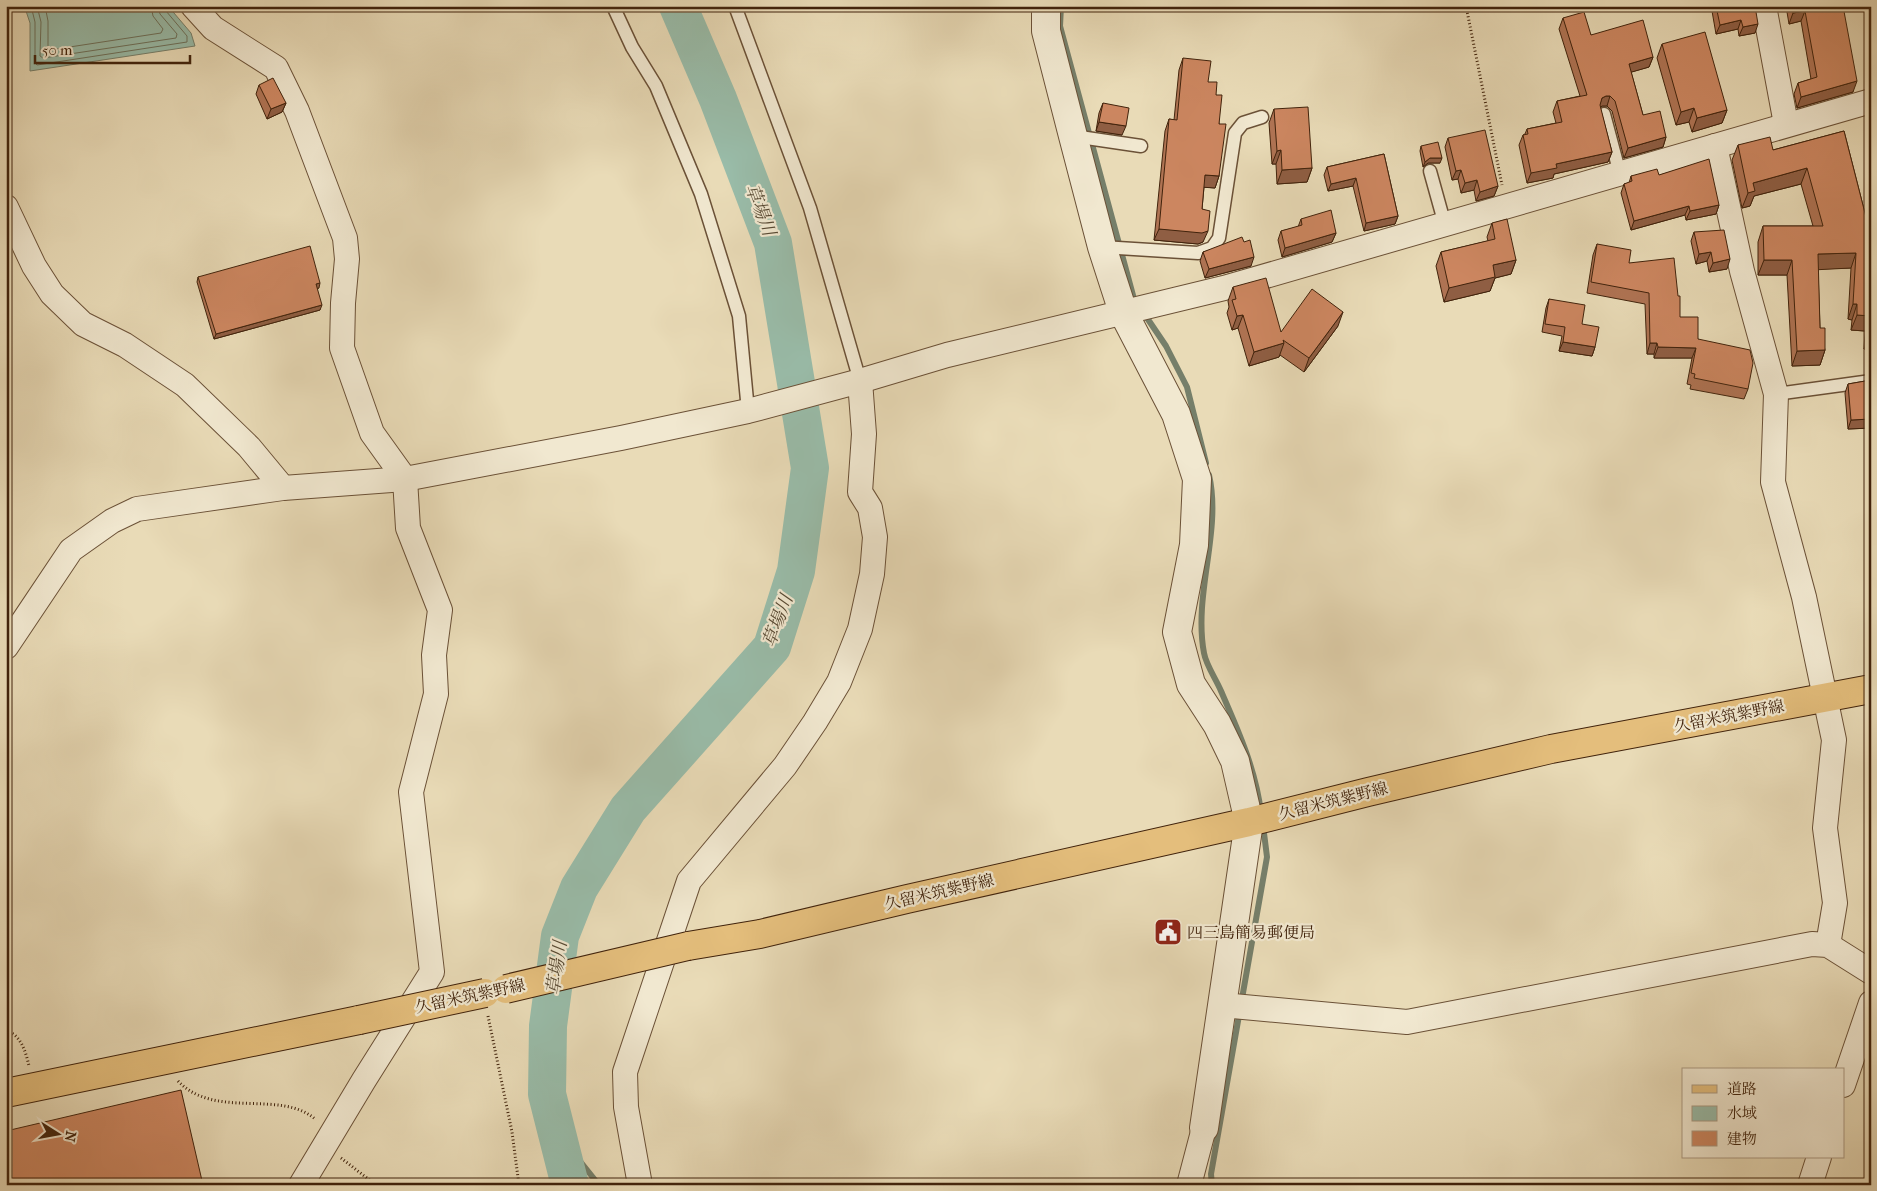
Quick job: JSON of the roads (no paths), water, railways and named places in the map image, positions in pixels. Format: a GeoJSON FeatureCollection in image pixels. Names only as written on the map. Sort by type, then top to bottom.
{"type":"FeatureCollection","features":[{"type":"Feature","properties":{"kind":"main road","name":"久留米筑紫野線"},"geometry":{"type":"LineString","coordinates":[[6,1093],[495,991],[688,946],[760,934],[1249,822],[1368,792],[1552,750],[1871,689]]}},
{"type":"Feature","properties":{"kind":"street"},"geometry":{"type":"LineString","coordinates":[[193,6],[213,28],[276,68],[297,111],[345,238],[347,259],[343,303],[342,348],[372,433],[405,479],[408,528],[440,610],[434,655],[436,694],[411,792],[432,972],[302,1185]]}},
{"type":"Feature","properties":{"kind":"street"},"geometry":{"type":"LineString","coordinates":[[1046,6],[1046,32],[1102,247],[1123,312],[1176,414],[1197,479],[1194,546],[1177,632],[1192,684],[1235,761],[1249,822],[1204,1128],[1189,1185]]}},
{"type":"Feature","properties":{"kind":"street"},"geometry":{"type":"LineString","coordinates":[[1764,6],[1786,124]]}},
{"type":"Feature","properties":{"kind":"street"},"geometry":{"type":"LineString","coordinates":[[6,647],[71,550],[112,521],[137,509],[283,488],[405,479],[622,438],[752,410],[855,383],[947,355],[1224,288],[1786,124],[1871,101]]}},
{"type":"Feature","properties":{"kind":"street"},"geometry":{"type":"LineString","coordinates":[[1715,146],[1742,271],[1776,394],[1773,482],[1804,597],[1834,740],[1825,828],[1835,903],[1828,945]]}},
{"type":"Feature","properties":{"kind":"street"},"geometry":{"type":"LineString","coordinates":[[6,207],[34,266],[52,294],[83,324],[125,345],[185,385],[249,447],[283,488]]}},
{"type":"Feature","properties":{"kind":"street"},"geometry":{"type":"LineString","coordinates":[[640,1185],[626,1107],[625,1072],[689,881],[784,766],[815,722],[839,682],[860,629],[872,574],[875,537],[870,508],[860,492],[864,434],[855,383]]}},
{"type":"Feature","properties":{"kind":"street"},"geometry":{"type":"LineString","coordinates":[[1222,1005],[1407,1022],[1812,944],[1828,945],[1871,972]]}},
{"type":"Feature","properties":{"kind":"street"},"geometry":{"type":"LineString","coordinates":[[1844,1082],[1871,1003]]}},
{"type":"Feature","properties":{"kind":"street"},"geometry":{"type":"LineString","coordinates":[[1810,1185],[1819,1158]]}},
{"type":"Feature","properties":{"kind":"lane"},"geometry":{"type":"LineString","coordinates":[[613,6],[632,47],[656,86],[701,194],[739,316],[752,410]]}},
{"type":"Feature","properties":{"kind":"lane"},"geometry":{"type":"LineString","coordinates":[[735,6],[810,208],[855,383]]}},
{"type":"Feature","properties":{"kind":"lane"},"geometry":{"type":"LineString","coordinates":[[1604,114],[1620,174]]}},
{"type":"Feature","properties":{"kind":"lane"},"geometry":{"type":"LineString","coordinates":[[1102,247],[1198,253],[1212,248],[1219,238],[1234,133],[1243,123],[1262,117]]}},
{"type":"Feature","properties":{"kind":"lane"},"geometry":{"type":"LineString","coordinates":[[1072,136],[1141,146]]}},
{"type":"Feature","properties":{"kind":"lane"},"geometry":{"type":"LineString","coordinates":[[1430,171],[1445,225]]}},
{"type":"Feature","properties":{"kind":"lane"},"geometry":{"type":"LineString","coordinates":[[1776,394],[1871,381]]}},
{"type":"Feature","properties":{"kind":"water"},"geometry":{"type":"Polygon","coordinates":[[[26,6],[168,6],[191,33],[195,46],[30,71],[30,23],[26,6]]]}},
{"type":"Feature","properties":{"kind":"waterway","name":"草場川"},"geometry":{"type":"LineString","coordinates":[[570,1185],[547,1094],[548,1026],[560,936],[579,888],[628,809],[772,647],[796,571],[810,468],[773,243],[718,99],[678,6]]}},
{"type":"Feature","properties":{"kind":"waterway"},"geometry":{"type":"LineString","coordinates":[[1061,6],[1060,26],[1134,299],[1137,304]]}},
{"type":"Feature","properties":{"kind":"waterway"},"geometry":{"type":"LineString","coordinates":[[1143,312],[1166,346],[1187,387],[1206,463]]}},
{"type":"Feature","properties":{"kind":"waterway"},"geometry":{"type":"LineString","coordinates":[[1209,475],[1212,496],[1212,518],[1202,608],[1204,653],[1246,750],[1259,797],[1261,813]]}},
{"type":"Feature","properties":{"kind":"waterway"},"geometry":{"type":"LineString","coordinates":[[1212,1185],[1211,1174],[1267,857],[1263,825]]}},
{"type":"Feature","properties":{"kind":"waterway"},"geometry":{"type":"LineString","coordinates":[[559,1135],[599,1185]]}},
{"type":"Feature","properties":{"kind":"place","name":"四三島簡易郵便局"},"geometry":{"type":"Point","coordinates":[1168,932]}}]}
